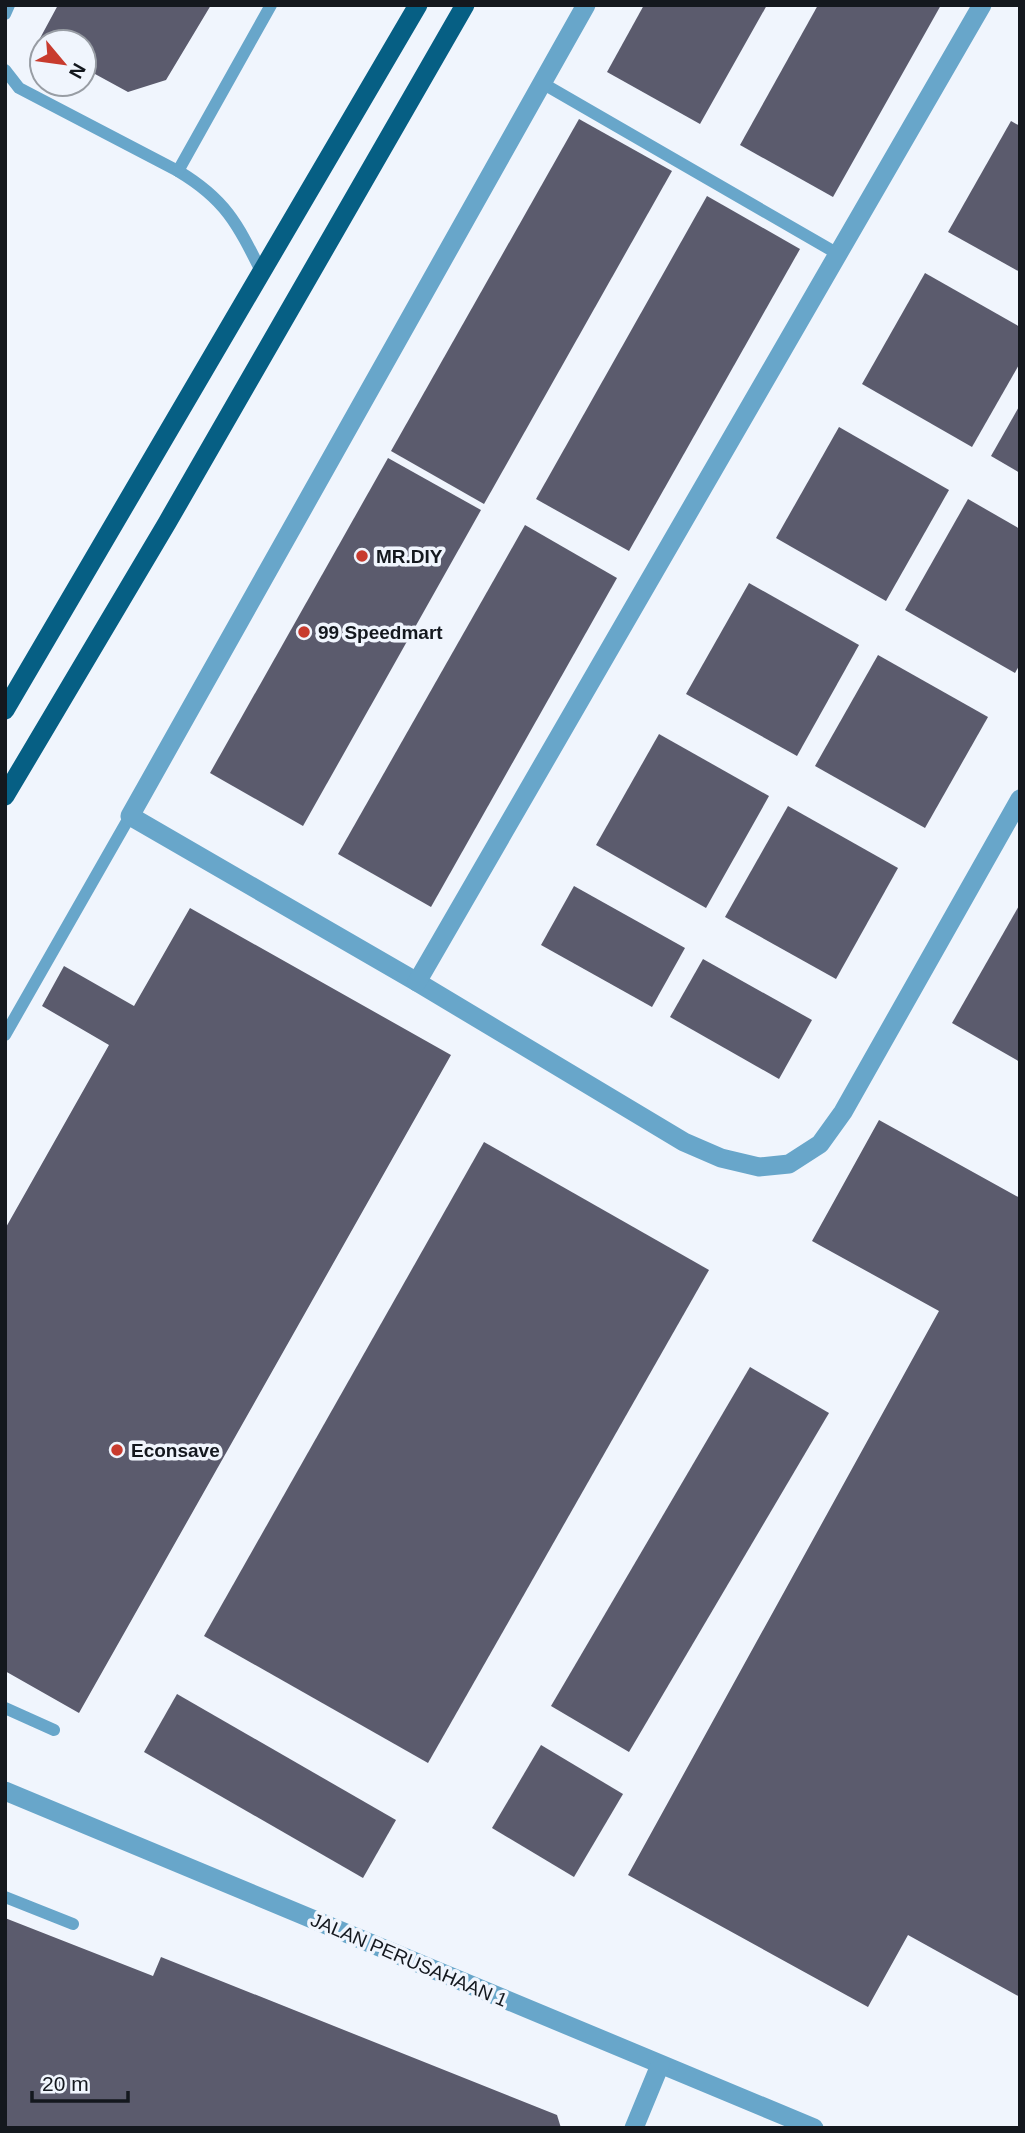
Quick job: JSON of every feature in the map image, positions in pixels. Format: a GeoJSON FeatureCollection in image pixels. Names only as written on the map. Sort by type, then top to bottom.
{"type":"FeatureCollection","features":[{"type":"Feature","properties":{"kind":"main road"},"geometry":{"type":"LineString","coordinates":[[5,710],[418,5]]}},
{"type":"Feature","properties":{"kind":"main road"},"geometry":{"type":"LineString","coordinates":[[5,796],[167,523],[465,5]]}},
{"type":"Feature","properties":{"kind":"street"},"geometry":{"type":"LineString","coordinates":[[586,5],[130,816],[417,982],[684,1142],[721,1158],[759,1167],[789,1164],[820,1144],[843,1112],[1020,799]]}},
{"type":"Feature","properties":{"kind":"street"},"geometry":{"type":"LineString","coordinates":[[417,982],[982,5]]}},
{"type":"Feature","properties":{"kind":"street","name":"JALAN PERUSAHAAN 1"},"geometry":{"type":"LineString","coordinates":[[5,1791],[814,2128]]}},
{"type":"Feature","properties":{"kind":"street"},"geometry":{"type":"LineString","coordinates":[[634,2128],[660,2065]]}},
{"type":"Feature","properties":{"kind":"lane"},"geometry":{"type":"LineString","coordinates":[[5,14],[9,5]]}},
{"type":"Feature","properties":{"kind":"lane"},"geometry":{"type":"LineString","coordinates":[[178,171],[271,5]]}},
{"type":"Feature","properties":{"kind":"lane"},"geometry":{"type":"LineString","coordinates":[[5,71],[21,90],[199,184],[224,206],[261,271]]}},
{"type":"Feature","properties":{"kind":"lane"},"geometry":{"type":"LineString","coordinates":[[542,83],[838,254]]}},
{"type":"Feature","properties":{"kind":"lane"},"geometry":{"type":"LineString","coordinates":[[5,90],[21,90]]}},
{"type":"Feature","properties":{"kind":"lane"},"geometry":{"type":"LineString","coordinates":[[5,1035],[130,816]]}},
{"type":"Feature","properties":{"kind":"lane"},"geometry":{"type":"LineString","coordinates":[[5,1709],[54,1730]]}},
{"type":"Feature","properties":{"kind":"lane"},"geometry":{"type":"LineString","coordinates":[[5,1897],[73,1924]]}},
{"type":"Feature","properties":{"kind":"building"},"geometry":{"type":"Polygon","coordinates":[[[58,5],[211,5],[166,80],[128,92],[98,76],[98,28],[46,28],[58,5]]]}},
{"type":"Feature","properties":{"kind":"building"},"geometry":{"type":"Polygon","coordinates":[[[644,5],[767,5],[700,124],[607,72],[644,5]]]}},
{"type":"Feature","properties":{"kind":"building"},"geometry":{"type":"Polygon","coordinates":[[[818,5],[941,5],[833,197],[740,145],[818,5]]]}},
{"type":"Feature","properties":{"kind":"building"},"geometry":{"type":"Polygon","coordinates":[[[579,119],[672,171],[484,504],[391,451],[579,119]]]}},
{"type":"Feature","properties":{"kind":"building"},"geometry":{"type":"Polygon","coordinates":[[[1011,121],[1020,126],[1020,272],[948,232],[1011,121]]]}},
{"type":"Feature","properties":{"kind":"building"},"geometry":{"type":"Polygon","coordinates":[[[707,196],[800,249],[629,551],[536,499],[707,196]]]}},
{"type":"Feature","properties":{"kind":"building"},"geometry":{"type":"Polygon","coordinates":[[[925,273],[1020,327],[1020,363],[972,447],[862,384],[925,273]]]}},
{"type":"Feature","properties":{"kind":"building"},"geometry":{"type":"Polygon","coordinates":[[[1020,405],[1020,473],[991,456],[1020,405]]]}},
{"type":"Feature","properties":{"kind":"building"},"geometry":{"type":"Polygon","coordinates":[[[839,427],[949,490],[886,601],[776,538],[839,427]]]}},
{"type":"Feature","properties":{"kind":"building"},"geometry":{"type":"Polygon","coordinates":[[[388,458],[481,510],[303,826],[210,773],[388,458]]]}},
{"type":"Feature","properties":{"kind":"building"},"geometry":{"type":"Polygon","coordinates":[[[968,499],[1020,529],[1020,664],[1015,673],[905,610],[968,499]]]}},
{"type":"Feature","properties":{"kind":"building"},"geometry":{"type":"Polygon","coordinates":[[[525,525],[617,578],[431,907],[338,854],[525,525]]]}},
{"type":"Feature","properties":{"kind":"building"},"geometry":{"type":"Polygon","coordinates":[[[749,583],[859,645],[797,756],[686,694],[749,583]]]}},
{"type":"Feature","properties":{"kind":"building"},"geometry":{"type":"Polygon","coordinates":[[[878,655],[988,717],[925,828],[815,766],[878,655]]]}},
{"type":"Feature","properties":{"kind":"building"},"geometry":{"type":"Polygon","coordinates":[[[659,734],[769,796],[706,908],[596,845],[659,734]]]}},
{"type":"Feature","properties":{"kind":"building"},"geometry":{"type":"Polygon","coordinates":[[[788,806],[898,868],[836,979],[725,917],[788,806]]]}},
{"type":"Feature","properties":{"kind":"building"},"geometry":{"type":"Polygon","coordinates":[[[574,886],[685,948],[652,1007],[541,945],[574,886]]]}},
{"type":"Feature","properties":{"kind":"building"},"geometry":{"type":"Polygon","coordinates":[[[1020,904],[1020,1062],[952,1023],[1020,904]]]}},
{"type":"Feature","properties":{"kind":"building","name":"Econsave"},"geometry":{"type":"Polygon","coordinates":[[[190,908],[451,1055],[79,1713],[5,1671],[5,1229],[109,1045],[42,1006],[64,966],[134,1006],[190,908]]]}},
{"type":"Feature","properties":{"kind":"building"},"geometry":{"type":"Polygon","coordinates":[[[703,959],[812,1020],[779,1079],[670,1017],[703,959]]]}},
{"type":"Feature","properties":{"kind":"building"},"geometry":{"type":"Polygon","coordinates":[[[879,1120],[1020,1198],[1020,1997],[908,1935],[868,2007],[628,1875],[939,1311],[812,1241],[879,1120]]]}},
{"type":"Feature","properties":{"kind":"building"},"geometry":{"type":"Polygon","coordinates":[[[484,1142],[709,1270],[428,1763],[204,1636],[484,1142]]]}},
{"type":"Feature","properties":{"kind":"building"},"geometry":{"type":"Polygon","coordinates":[[[750,1367],[829,1413],[629,1752],[551,1706],[750,1367]]]}},
{"type":"Feature","properties":{"kind":"building"},"geometry":{"type":"Polygon","coordinates":[[[177,1694],[396,1820],[363,1878],[144,1752],[177,1694]]]}},
{"type":"Feature","properties":{"kind":"building"},"geometry":{"type":"Polygon","coordinates":[[[541,1745],[623,1794],[574,1877],[492,1828],[541,1745]]]}},
{"type":"Feature","properties":{"kind":"building"},"geometry":{"type":"Polygon","coordinates":[[[5,1918],[153,1976],[161,1957],[557,2115],[561,2128],[5,2128],[5,1918]]]}},
{"type":"Feature","properties":{"kind":"place","name":"MR.DIY"},"geometry":{"type":"Point","coordinates":[362,556]}},
{"type":"Feature","properties":{"kind":"place","name":"99 Speedmart"},"geometry":{"type":"Point","coordinates":[304,632]}},
{"type":"Feature","properties":{"kind":"place","name":"Econsave"},"geometry":{"type":"Point","coordinates":[117,1450]}}]}
